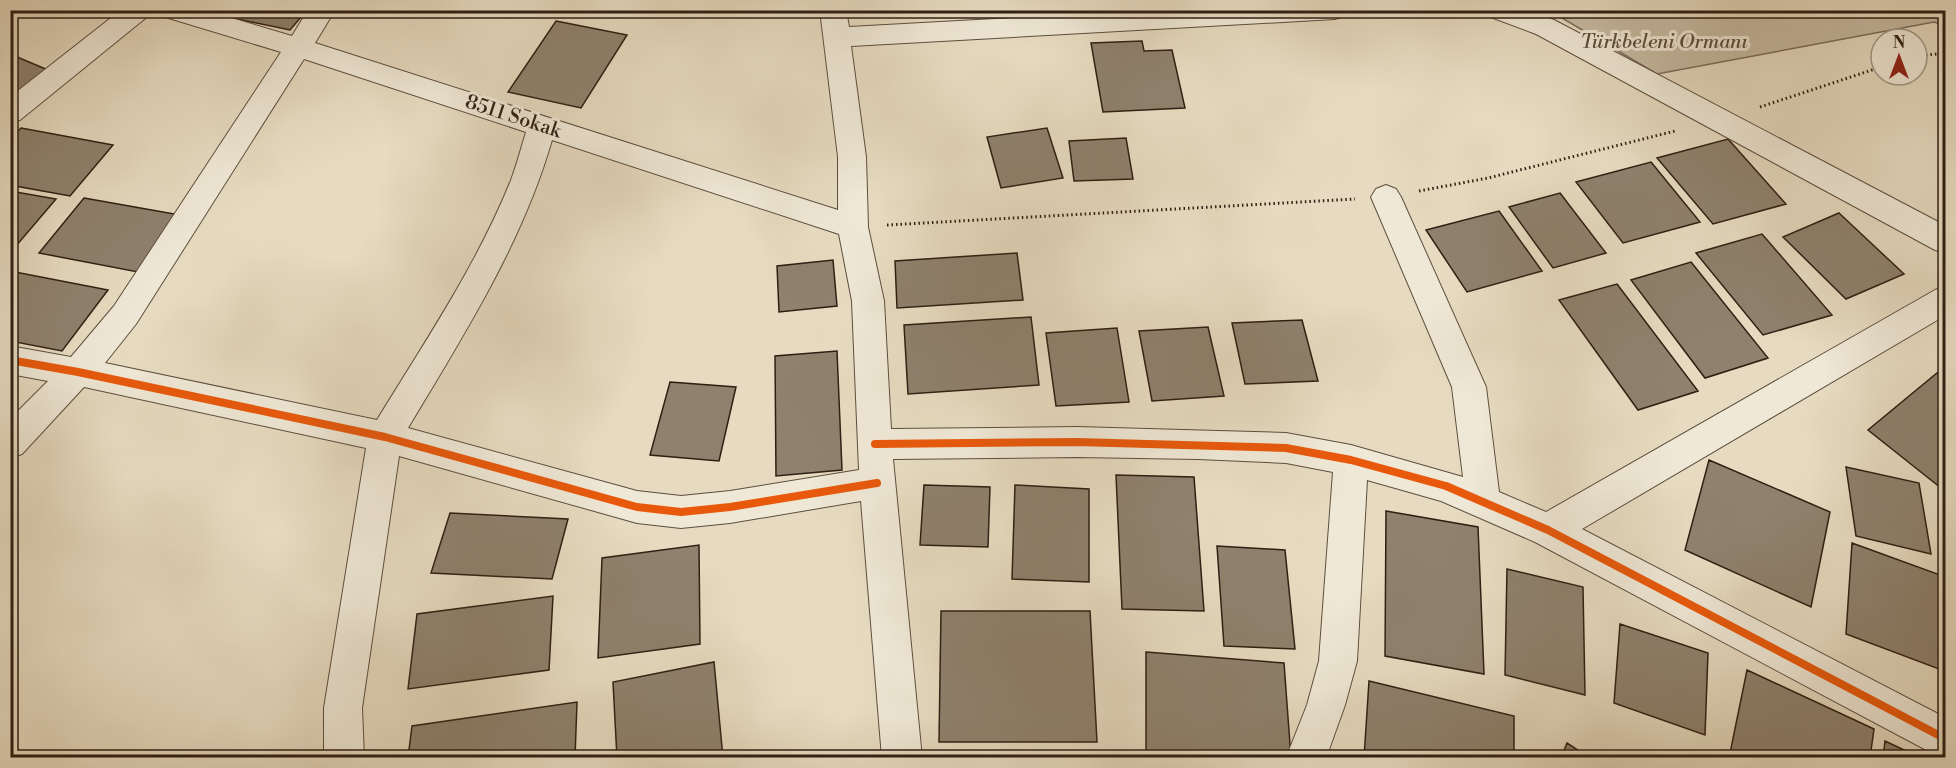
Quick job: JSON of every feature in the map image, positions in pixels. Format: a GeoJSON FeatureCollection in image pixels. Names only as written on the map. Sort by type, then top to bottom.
{"type":"FeatureCollection","features":[{"type":"Feature","properties":{"kind":"street"},"geometry":{"type":"LineString","coordinates":[[10,112],[139,10]]}},
{"type":"Feature","properties":{"kind":"street","name":"8511 Sokak"},"geometry":{"type":"LineString","coordinates":[[171,10],[298,47],[853,227]]}},
{"type":"Feature","properties":{"kind":"street"},"geometry":{"type":"LineString","coordinates":[[10,443],[78,372],[125,315],[322,10]]}},
{"type":"Feature","properties":{"kind":"street"},"geometry":{"type":"LineString","coordinates":[[902,758],[877,483],[868,301],[853,227],[852,157],[835,24],[1335,10]]}},
{"type":"Feature","properties":{"kind":"street"},"geometry":{"type":"LineString","coordinates":[[1497,10],[1545,27],[1946,241]]}},
{"type":"Feature","properties":{"kind":"street"},"geometry":{"type":"LineString","coordinates":[[344,758],[343,708],[385,437],[459,314],[504,229],[526,179],[542,126]]}},
{"type":"Feature","properties":{"kind":"street"},"geometry":{"type":"LineString","coordinates":[[1386,197],[1469,387],[1482,501]]}},
{"type":"Feature","properties":{"kind":"street"},"geometry":{"type":"LineString","coordinates":[[1548,530],[1946,299]]}},
{"type":"Feature","properties":{"kind":"street"},"geometry":{"type":"LineString","coordinates":[[10,360],[78,372],[385,437],[637,507],[681,512],[730,507],[877,483]]}},
{"type":"Feature","properties":{"kind":"street"},"geometry":{"type":"LineString","coordinates":[[875,444],[1198,444],[1286,448],[1351,460],[1446,486],[1548,530],[1946,739]]}},
{"type":"Feature","properties":{"kind":"street"},"geometry":{"type":"LineString","coordinates":[[1306,758],[1326,705],[1338,661],[1351,460]]}},
{"type":"Feature","properties":{"kind":"path"},"geometry":{"type":"LineString","coordinates":[[1929,55],[1946,53]]}},
{"type":"Feature","properties":{"kind":"green space","name":"Türkbeleni Ormanı"},"geometry":{"type":"Polygon","coordinates":[[[1945,10],[1946,26],[1934,22],[1907,27],[1869,27],[1869,34],[1657,74],[1550,11],[1945,10]]]}},
{"type":"Feature","properties":{"kind":"building"},"geometry":{"type":"Polygon","coordinates":[[[228,10],[307,10],[290,30],[223,16],[228,10]]]}},
{"type":"Feature","properties":{"kind":"building"},"geometry":{"type":"Polygon","coordinates":[[[556,21],[627,35],[581,108],[508,92],[556,21]]]}},
{"type":"Feature","properties":{"kind":"building"},"geometry":{"type":"Polygon","coordinates":[[[1142,41],[1144,51],[1172,50],[1185,108],[1103,112],[1091,43],[1142,41]]]}},
{"type":"Feature","properties":{"kind":"building"},"geometry":{"type":"Polygon","coordinates":[[[10,54],[48,70],[10,100],[10,54]]]}},
{"type":"Feature","properties":{"kind":"building"},"geometry":{"type":"Polygon","coordinates":[[[21,128],[113,145],[70,196],[10,185],[10,140],[21,128]]]}},
{"type":"Feature","properties":{"kind":"building"},"geometry":{"type":"Polygon","coordinates":[[[1047,128],[1063,178],[1001,188],[987,137],[1047,128]]]}},
{"type":"Feature","properties":{"kind":"building"},"geometry":{"type":"Polygon","coordinates":[[[1126,138],[1133,179],[1074,181],[1069,141],[1126,138]]]}},
{"type":"Feature","properties":{"kind":"building"},"geometry":{"type":"Polygon","coordinates":[[[1728,139],[1786,204],[1713,224],[1657,158],[1728,139]]]}},
{"type":"Feature","properties":{"kind":"building"},"geometry":{"type":"Polygon","coordinates":[[[1651,162],[1700,222],[1623,243],[1576,182],[1651,162]]]}},
{"type":"Feature","properties":{"kind":"building"},"geometry":{"type":"Polygon","coordinates":[[[10,191],[56,199],[10,253],[10,191]]]}},
{"type":"Feature","properties":{"kind":"building"},"geometry":{"type":"Polygon","coordinates":[[[1560,193],[1606,253],[1553,268],[1509,207],[1560,193]]]}},
{"type":"Feature","properties":{"kind":"building"},"geometry":{"type":"Polygon","coordinates":[[[84,198],[180,215],[138,272],[39,253],[84,198]]]}},
{"type":"Feature","properties":{"kind":"building"},"geometry":{"type":"Polygon","coordinates":[[[1499,211],[1542,271],[1467,292],[1426,230],[1499,211]]]}},
{"type":"Feature","properties":{"kind":"building"},"geometry":{"type":"Polygon","coordinates":[[[1839,213],[1904,274],[1846,299],[1783,237],[1839,213]]]}},
{"type":"Feature","properties":{"kind":"building"},"geometry":{"type":"Polygon","coordinates":[[[1762,234],[1832,315],[1763,335],[1696,253],[1762,234]]]}},
{"type":"Feature","properties":{"kind":"building"},"geometry":{"type":"Polygon","coordinates":[[[1017,253],[1023,300],[897,308],[895,261],[1017,253]]]}},
{"type":"Feature","properties":{"kind":"building"},"geometry":{"type":"Polygon","coordinates":[[[833,260],[837,306],[779,312],[777,266],[833,260]]]}},
{"type":"Feature","properties":{"kind":"building"},"geometry":{"type":"Polygon","coordinates":[[[1691,262],[1768,358],[1705,378],[1631,280],[1691,262]]]}},
{"type":"Feature","properties":{"kind":"building"},"geometry":{"type":"Polygon","coordinates":[[[10,271],[108,290],[62,351],[10,341],[10,271]]]}},
{"type":"Feature","properties":{"kind":"building"},"geometry":{"type":"Polygon","coordinates":[[[1617,284],[1698,391],[1638,410],[1559,300],[1617,284]]]}},
{"type":"Feature","properties":{"kind":"building"},"geometry":{"type":"Polygon","coordinates":[[[1031,317],[1039,385],[908,394],[904,325],[1031,317]]]}},
{"type":"Feature","properties":{"kind":"building"},"geometry":{"type":"Polygon","coordinates":[[[1302,320],[1318,381],[1245,384],[1232,323],[1302,320]]]}},
{"type":"Feature","properties":{"kind":"building"},"geometry":{"type":"Polygon","coordinates":[[[1208,327],[1224,396],[1152,401],[1139,331],[1208,327]]]}},
{"type":"Feature","properties":{"kind":"building"},"geometry":{"type":"Polygon","coordinates":[[[1117,328],[1129,402],[1056,406],[1046,333],[1117,328]]]}},
{"type":"Feature","properties":{"kind":"building"},"geometry":{"type":"Polygon","coordinates":[[[837,351],[842,470],[776,476],[775,356],[837,351]]]}},
{"type":"Feature","properties":{"kind":"building"},"geometry":{"type":"Polygon","coordinates":[[[1937,373],[1946,380],[1946,492],[1868,430],[1937,373]]]}},
{"type":"Feature","properties":{"kind":"building"},"geometry":{"type":"Polygon","coordinates":[[[670,382],[736,387],[719,461],[650,455],[670,382]]]}},
{"type":"Feature","properties":{"kind":"building"},"geometry":{"type":"Polygon","coordinates":[[[1709,460],[1830,512],[1811,607],[1685,550],[1709,460]]]}},
{"type":"Feature","properties":{"kind":"building"},"geometry":{"type":"Polygon","coordinates":[[[1846,467],[1919,483],[1931,554],[1856,536],[1846,467]]]}},
{"type":"Feature","properties":{"kind":"building"},"geometry":{"type":"Polygon","coordinates":[[[1116,475],[1194,477],[1204,611],[1122,609],[1116,475]]]}},
{"type":"Feature","properties":{"kind":"building"},"geometry":{"type":"Polygon","coordinates":[[[924,485],[990,487],[988,547],[920,545],[924,485]]]}},
{"type":"Feature","properties":{"kind":"building"},"geometry":{"type":"Polygon","coordinates":[[[1015,485],[1089,489],[1089,582],[1012,579],[1015,485]]]}},
{"type":"Feature","properties":{"kind":"building"},"geometry":{"type":"Polygon","coordinates":[[[1386,511],[1478,527],[1484,674],[1385,656],[1386,511]]]}},
{"type":"Feature","properties":{"kind":"building"},"geometry":{"type":"Polygon","coordinates":[[[450,513],[568,519],[552,579],[431,573],[450,513]]]}},
{"type":"Feature","properties":{"kind":"building"},"geometry":{"type":"Polygon","coordinates":[[[1852,543],[1940,575],[1939,669],[1846,634],[1852,543]]]}},
{"type":"Feature","properties":{"kind":"building"},"geometry":{"type":"Polygon","coordinates":[[[699,545],[700,644],[598,658],[602,558],[699,545]]]}},
{"type":"Feature","properties":{"kind":"building"},"geometry":{"type":"Polygon","coordinates":[[[1217,546],[1285,550],[1295,649],[1224,646],[1217,546]]]}},
{"type":"Feature","properties":{"kind":"building"},"geometry":{"type":"Polygon","coordinates":[[[1507,569],[1583,587],[1585,695],[1505,675],[1507,569]]]}},
{"type":"Feature","properties":{"kind":"building"},"geometry":{"type":"Polygon","coordinates":[[[553,596],[549,670],[408,689],[417,614],[553,596]]]}},
{"type":"Feature","properties":{"kind":"building"},"geometry":{"type":"Polygon","coordinates":[[[941,611],[1090,611],[1097,742],[939,742],[941,611]]]}},
{"type":"Feature","properties":{"kind":"building"},"geometry":{"type":"Polygon","coordinates":[[[1620,624],[1708,653],[1705,735],[1614,703],[1620,624]]]}},
{"type":"Feature","properties":{"kind":"building"},"geometry":{"type":"Polygon","coordinates":[[[1146,652],[1284,663],[1291,758],[1204,758],[1146,753],[1146,652]]]}},
{"type":"Feature","properties":{"kind":"building"},"geometry":{"type":"Polygon","coordinates":[[[714,662],[723,758],[617,758],[613,682],[714,662]]]}},
{"type":"Feature","properties":{"kind":"building"},"geometry":{"type":"Polygon","coordinates":[[[1747,670],[1874,729],[1870,758],[1729,758],[1747,670]]]}},
{"type":"Feature","properties":{"kind":"building"},"geometry":{"type":"Polygon","coordinates":[[[1369,681],[1514,716],[1514,758],[1364,758],[1369,681]]]}},
{"type":"Feature","properties":{"kind":"building"},"geometry":{"type":"Polygon","coordinates":[[[577,702],[575,758],[408,758],[412,726],[577,702]]]}},
{"type":"Feature","properties":{"kind":"building"},"geometry":{"type":"Polygon","coordinates":[[[1885,741],[1921,758],[1883,758],[1885,741]]]}},
{"type":"Feature","properties":{"kind":"building"},"geometry":{"type":"Polygon","coordinates":[[[1567,743],[1590,758],[1561,758],[1567,743]]]}},
{"type":"Feature","properties":{"kind":"cycle path"},"geometry":{"type":"LineString","coordinates":[[10,360],[78,372],[385,437],[637,507],[681,512],[730,507],[877,483]]}},
{"type":"Feature","properties":{"kind":"cycle path"},"geometry":{"type":"LineString","coordinates":[[875,444],[1077,442],[1286,448],[1351,460],[1446,486],[1548,530],[1946,739]]}}]}
